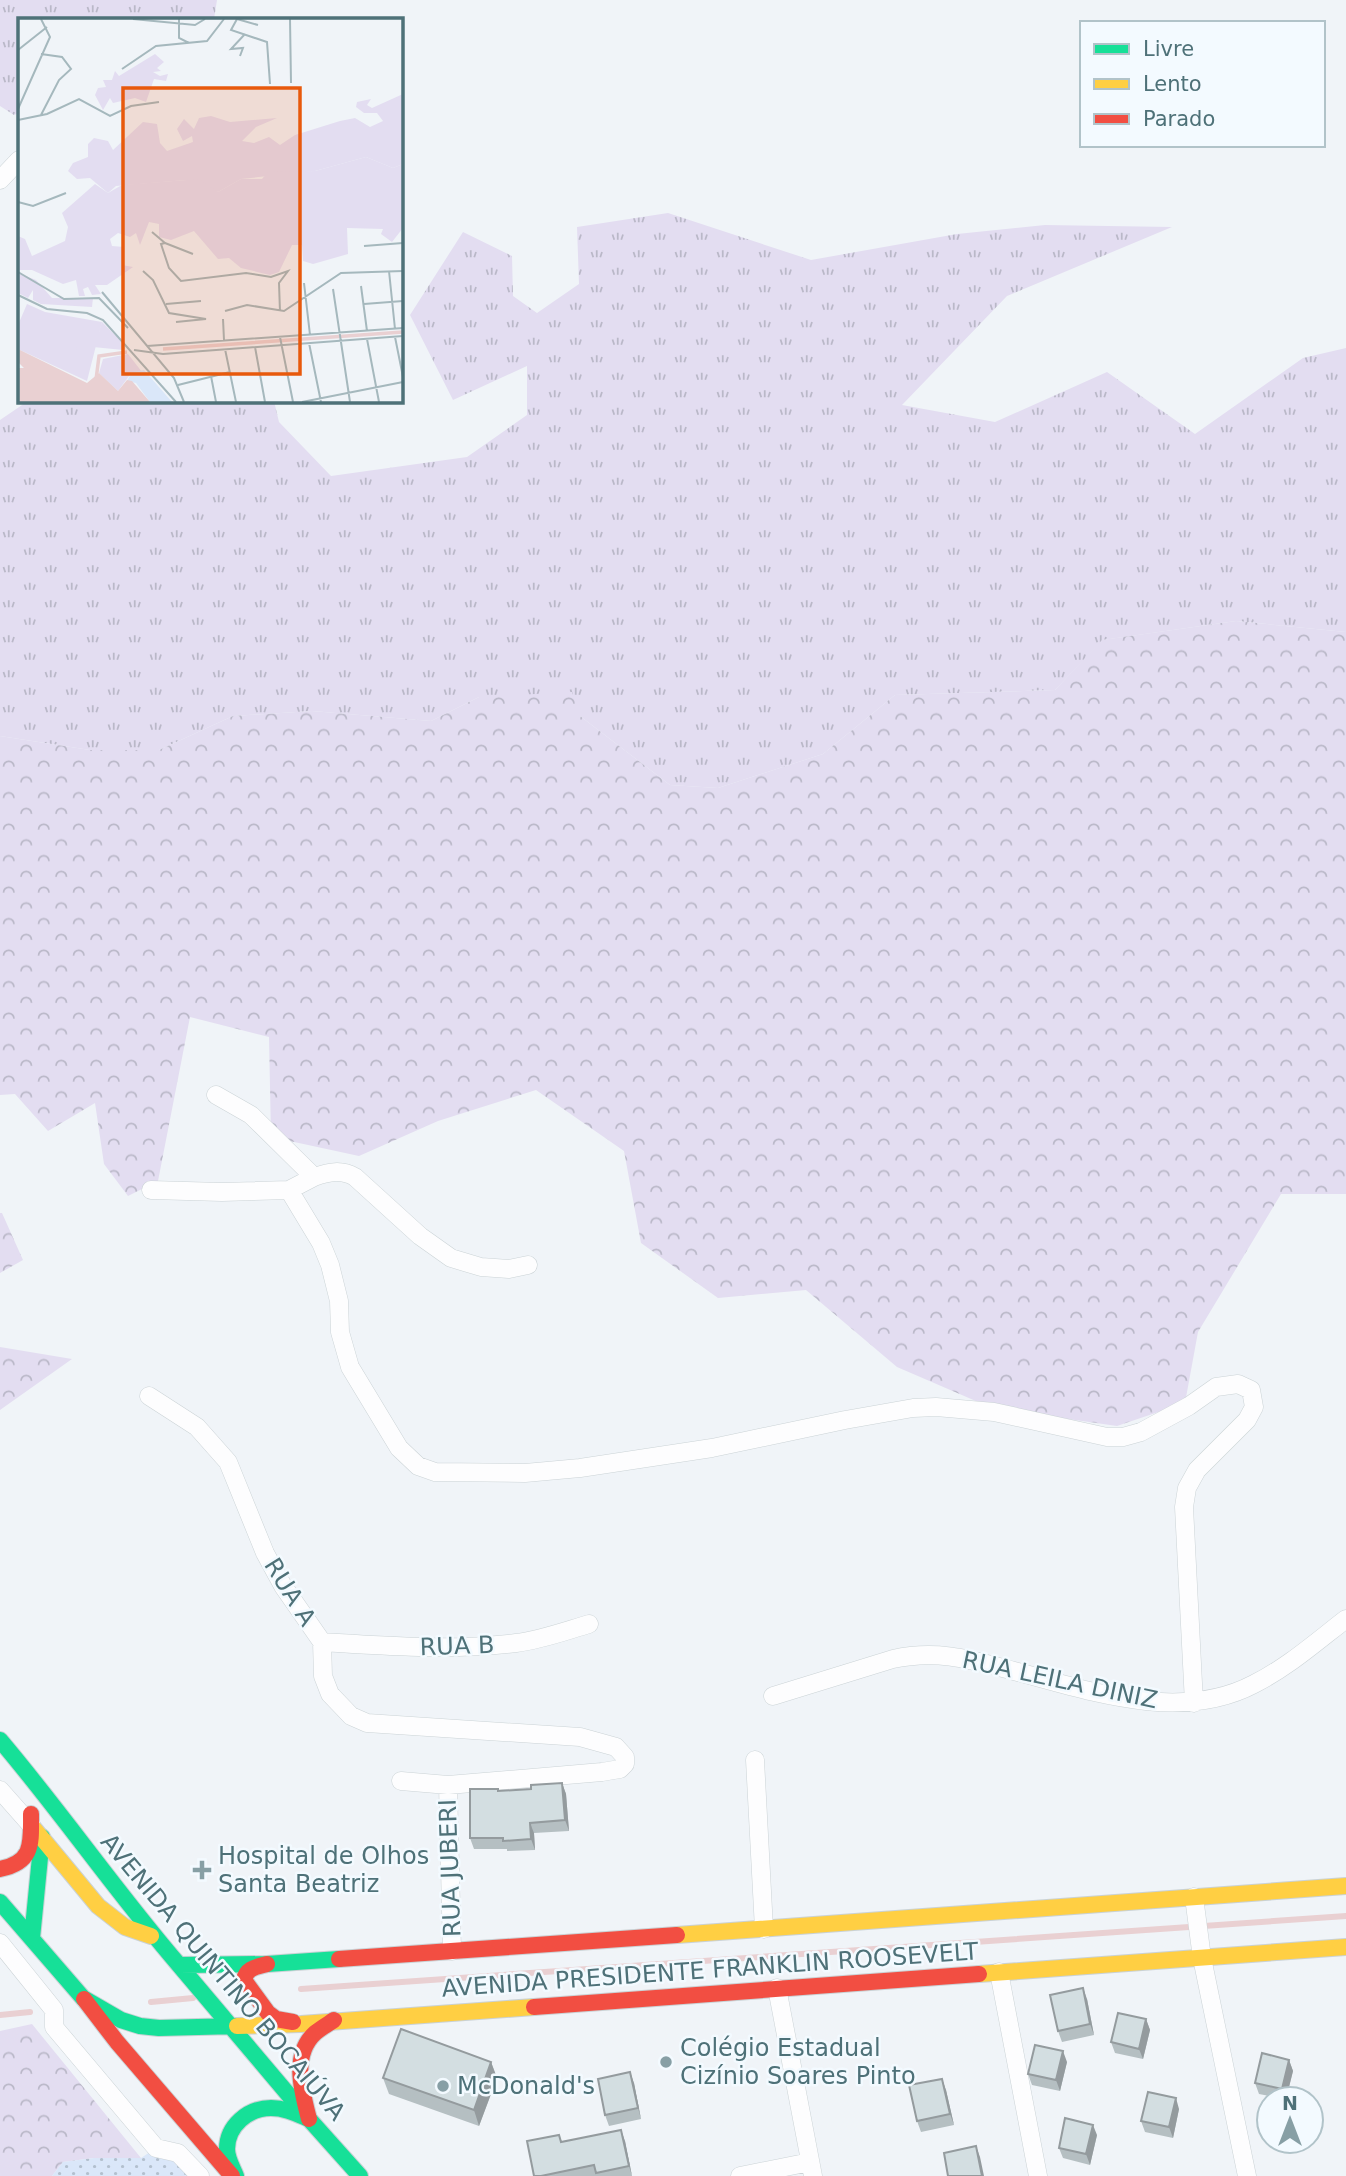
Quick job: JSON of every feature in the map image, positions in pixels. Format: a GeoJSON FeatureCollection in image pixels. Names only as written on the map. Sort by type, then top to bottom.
{"type":"FeatureCollection","features":[{"type":"Feature","properties":{"kind":"main road","name":"AVENIDA QUINTINO BOCAIÚVA"},"geometry":{"type":"LineString","coordinates":[[0,1740],[31,1775],[154,1937],[360,2176]]}},
{"type":"Feature","properties":{"kind":"main road"},"geometry":{"type":"LineString","coordinates":[[31,1775],[37,1831],[32,1938]]}},
{"type":"Feature","properties":{"kind":"main road"},"geometry":{"type":"LineString","coordinates":[[0,1869],[16,1866],[27,1856],[37,1831]]}},
{"type":"Feature","properties":{"kind":"main road"},"geometry":{"type":"LineString","coordinates":[[37,1831],[91,1899],[127,1928],[154,1937]]}},
{"type":"Feature","properties":{"kind":"main road","name":"AVENIDA PRESIDENTE FRANKLIN ROOSEVELT"},"geometry":{"type":"LineString","coordinates":[[179,1965],[267,1964],[1346,1886]]}},
{"type":"Feature","properties":{"kind":"main road"},"geometry":{"type":"LineString","coordinates":[[0,1902],[234,2176]]}},
{"type":"Feature","properties":{"kind":"main road","name":"AVENIDA PRESIDENTE FRANKLIN ROOSEVELT"},"geometry":{"type":"LineString","coordinates":[[83,1998],[121,2020],[140,2026],[159,2028],[301,2024],[1346,1947]]}},
{"type":"Feature","properties":{"kind":"main road"},"geometry":{"type":"LineString","coordinates":[[267,1964],[251,1968],[245,1974],[244,1980],[268,2013],[276,2019],[301,2024]]}},
{"type":"Feature","properties":{"kind":"main road"},"geometry":{"type":"LineString","coordinates":[[309,2119],[302,2091],[302,2053],[313,2035],[334,2020]]}},
{"type":"Feature","properties":{"kind":"main road"},"geometry":{"type":"LineString","coordinates":[[234,2176],[227,2152],[231,2131],[240,2118],[257,2109],[281,2109],[309,2119]]}},
{"type":"Feature","properties":{"kind":"street"},"geometry":{"type":"LineString","coordinates":[[0,180],[18,161]]}},
{"type":"Feature","properties":{"kind":"street"},"geometry":{"type":"LineString","coordinates":[[216,1095],[251,1115],[314,1177]]}},
{"type":"Feature","properties":{"kind":"street"},"geometry":{"type":"LineString","coordinates":[[151,1190],[289,1190],[314,1177],[342,1172],[355,1177],[420,1236],[451,1258],[481,1267],[509,1269],[528,1265]]}},
{"type":"Feature","properties":{"kind":"street"},"geometry":{"type":"LineString","coordinates":[[289,1190],[321,1243],[330,1265],[339,1301],[340,1332],[355,1378],[399,1448],[418,1466],[435,1472],[525,1473],[580,1468],[712,1448],[913,1408],[936,1407],[995,1412],[1107,1437],[1124,1437],[1141,1432],[1189,1406],[1216,1387],[1238,1384],[1251,1390],[1254,1407],[1247,1420],[1197,1469],[1185,1497],[1194,1703]]}},
{"type":"Feature","properties":{"kind":"street","name":"RUA A"},"geometry":{"type":"LineString","coordinates":[[149,1396],[197,1427],[228,1462],[265,1553],[283,1586],[322,1642],[323,1676],[330,1694],[351,1716],[367,1723],[580,1737],[605,1743],[622,1751],[625,1756],[625,1764],[620,1769],[602,1772],[448,1785]]}},
{"type":"Feature","properties":{"kind":"street","name":"RUA LEILA DINIZ"},"geometry":{"type":"LineString","coordinates":[[773,1696],[893,1659],[942,1654],[1088,1691],[1163,1703],[1194,1703],[1220,1698],[1253,1685],[1283,1667],[1346,1619]]}},
{"type":"Feature","properties":{"kind":"street","name":"RUA B"},"geometry":{"type":"LineString","coordinates":[[322,1642],[442,1649],[518,1643],[589,1624]]}},
{"type":"Feature","properties":{"kind":"street"},"geometry":{"type":"LineString","coordinates":[[755,1760],[764,1928]]}},
{"type":"Feature","properties":{"kind":"street"},"geometry":{"type":"LineString","coordinates":[[401,1781],[448,1785]]}},
{"type":"Feature","properties":{"kind":"street","name":"RUA JUBERI"},"geometry":{"type":"LineString","coordinates":[[448,1785],[452,1951]]}},
{"type":"Feature","properties":{"kind":"street"},"geometry":{"type":"LineString","coordinates":[[0,1790],[37,1831]]}},
{"type":"Feature","properties":{"kind":"street"},"geometry":{"type":"LineString","coordinates":[[1194,1897],[1202,1958],[1247,2176]]}},
{"type":"Feature","properties":{"kind":"street"},"geometry":{"type":"LineString","coordinates":[[0,1943],[54,2010],[54,2026],[156,2148],[178,2153],[200,2176]]}},
{"type":"Feature","properties":{"kind":"street"},"geometry":{"type":"LineString","coordinates":[[999,1972],[1038,2176]]}},
{"type":"Feature","properties":{"kind":"street"},"geometry":{"type":"LineString","coordinates":[[740,2176],[812,2169],[777,1988]]}},
{"type":"Feature","properties":{"kind":"green space"},"geometry":{"type":"Polygon","coordinates":[[[0,0],[217,0],[214,18],[18,18],[18,113],[14,115],[0,106],[0,0]]]}},
{"type":"Feature","properties":{"kind":"green space"},"geometry":{"type":"Polygon","coordinates":[[[668,213],[811,260],[957,234],[1045,225],[1172,227],[1007,296],[902,405],[995,422],[1107,372],[1195,434],[1303,358],[1346,348],[1346,632],[1236,621],[1103,640],[1055,690],[895,695],[823,754],[718,788],[670,785],[580,716],[479,697],[431,721],[312,711],[233,716],[159,750],[90,750],[0,736],[0,420],[27,402],[274,402],[279,422],[331,476],[467,457],[527,415],[527,366],[453,400],[410,315],[463,232],[512,256],[513,296],[537,313],[579,284],[577,227],[668,213]]]}},
{"type":"Feature","properties":{"kind":"green space"},"geometry":{"type":"Polygon","coordinates":[[[1236,621],[1346,632],[1346,1194],[1281,1194],[1198,1332],[1185,1403],[1117,1426],[992,1408],[897,1367],[806,1290],[718,1298],[641,1243],[624,1151],[536,1090],[438,1121],[359,1156],[271,1137],[269,1037],[190,1017],[158,1181],[128,1196],[104,1164],[95,1103],[48,1131],[15,1094],[0,1095],[0,736],[90,750],[159,750],[233,716],[312,711],[431,721],[479,697],[572,692],[580,716],[670,785],[718,788],[823,754],[895,695],[1055,690],[1102,640],[1236,621]]]}},
{"type":"Feature","properties":{"kind":"green space"},"geometry":{"type":"Polygon","coordinates":[[[0,1213],[23,1260],[0,1273],[0,1213]]]}},
{"type":"Feature","properties":{"kind":"green space"},"geometry":{"type":"Polygon","coordinates":[[[0,1347],[72,1359],[0,1410],[0,1347]]]}},
{"type":"Feature","properties":{"kind":"green space"},"geometry":{"type":"Polygon","coordinates":[[[32,2024],[141,2158],[94,2158],[63,2162],[52,2176],[0,2176],[0,2031],[32,2024]]]}},
{"type":"Feature","properties":{"kind":"sand"},"geometry":{"type":"Polygon","coordinates":[[[156,2148],[200,2176],[52,2176],[63,2162],[94,2158],[141,2158],[156,2148]]]}},
{"type":"Feature","properties":{"kind":"building"},"geometry":{"type":"Polygon","coordinates":[[[562,1783],[565,1820],[530,1823],[531,1839],[503,1841],[503,1838],[470,1838],[470,1789],[531,1789],[531,1785],[562,1783]]]}},
{"type":"Feature","properties":{"kind":"building"},"geometry":{"type":"Polygon","coordinates":[[[1083,1988],[1090,2024],[1058,2031],[1050,1995],[1083,1988]]]}},
{"type":"Feature","properties":{"kind":"building"},"geometry":{"type":"Polygon","coordinates":[[[1118,2013],[1146,2019],[1139,2049],[1111,2042],[1118,2013]]]}},
{"type":"Feature","properties":{"kind":"building","name":"McDonald's"},"geometry":{"type":"Polygon","coordinates":[[[401,2029],[491,2062],[474,2110],[383,2078],[401,2029]]]}},
{"type":"Feature","properties":{"kind":"building"},"geometry":{"type":"Polygon","coordinates":[[[1035,2045],[1063,2051],[1056,2080],[1028,2074],[1035,2045]]]}},
{"type":"Feature","properties":{"kind":"building"},"geometry":{"type":"Polygon","coordinates":[[[1262,2053],[1289,2060],[1283,2085],[1255,2083],[1262,2053]]]}},
{"type":"Feature","properties":{"kind":"building"},"geometry":{"type":"Polygon","coordinates":[[[630,2072],[638,2108],[605,2115],[598,2079],[630,2072]]]}},
{"type":"Feature","properties":{"kind":"building"},"geometry":{"type":"Polygon","coordinates":[[[942,2079],[950,2114],[917,2121],[909,2085],[942,2079]]]}},
{"type":"Feature","properties":{"kind":"building"},"geometry":{"type":"Polygon","coordinates":[[[1148,2092],[1176,2098],[1169,2127],[1141,2121],[1148,2092]]]}},
{"type":"Feature","properties":{"kind":"building"},"geometry":{"type":"Polygon","coordinates":[[[1065,2118],[1093,2125],[1086,2154],[1059,2148],[1065,2118]]]}},
{"type":"Feature","properties":{"kind":"building"},"geometry":{"type":"Polygon","coordinates":[[[621,2130],[629,2166],[596,2173],[594,2165],[534,2176],[527,2141],[559,2135],[561,2142],[621,2130]]]}},
{"type":"Feature","properties":{"kind":"building"},"geometry":{"type":"Polygon","coordinates":[[[976,2146],[982,2176],[948,2176],[944,2153],[976,2146]]]}},
{"type":"Feature","properties":{"kind":"waterway"},"geometry":{"type":"LineString","coordinates":[[301,1989],[1346,1916]]}},
{"type":"Feature","properties":{"kind":"waterway"},"geometry":{"type":"LineString","coordinates":[[151,2002],[193,1998]]}},
{"type":"Feature","properties":{"kind":"waterway"},"geometry":{"type":"LineString","coordinates":[[0,2015],[30,2012]]}},
{"type":"Feature","properties":{"kind":"traffic: fast"},"geometry":{"type":"LineString","coordinates":[[0,1740],[179,1965],[267,1964],[339,1959]]}},
{"type":"Feature","properties":{"kind":"traffic: fast"},"geometry":{"type":"LineString","coordinates":[[32,1938],[42,1837]]}},
{"type":"Feature","properties":{"kind":"traffic: fast"},"geometry":{"type":"LineString","coordinates":[[0,1902],[83,1998],[121,2020],[159,2028],[237,2026]]}},
{"type":"Feature","properties":{"kind":"traffic: fast"},"geometry":{"type":"LineString","coordinates":[[179,1965],[360,2176]]}},
{"type":"Feature","properties":{"kind":"traffic: fast"},"geometry":{"type":"LineString","coordinates":[[236,2176],[227,2149],[231,2133],[240,2120],[254,2111],[271,2108],[286,2110],[309,2119]]}},
{"type":"Feature","properties":{"kind":"traffic: slow"},"geometry":{"type":"LineString","coordinates":[[31,1825],[98,1906],[125,1927],[151,1936]]}},
{"type":"Feature","properties":{"kind":"traffic: slow"},"geometry":{"type":"LineString","coordinates":[[677,1935],[1346,1886]]}},
{"type":"Feature","properties":{"kind":"traffic: slow"},"geometry":{"type":"LineString","coordinates":[[979,1974],[1346,1947]]}},
{"type":"Feature","properties":{"kind":"traffic: slow"},"geometry":{"type":"LineString","coordinates":[[237,2026],[534,2007]]}},
{"type":"Feature","properties":{"kind":"traffic: jam"},"geometry":{"type":"LineString","coordinates":[[0,1869],[19,1862],[25,1856],[30,1842],[31,1814]]}},
{"type":"Feature","properties":{"kind":"traffic: jam"},"geometry":{"type":"LineString","coordinates":[[339,1959],[677,1935]]}},
{"type":"Feature","properties":{"kind":"traffic: jam"},"geometry":{"type":"LineString","coordinates":[[267,1964],[249,1970],[244,1980],[268,2013],[276,2019],[293,2022]]}},
{"type":"Feature","properties":{"kind":"traffic: jam"},"geometry":{"type":"LineString","coordinates":[[534,2007],[979,1974]]}},
{"type":"Feature","properties":{"kind":"traffic: jam"},"geometry":{"type":"LineString","coordinates":[[84,1999],[117,2042],[232,2176]]}},
{"type":"Feature","properties":{"kind":"traffic: jam"},"geometry":{"type":"LineString","coordinates":[[309,2119],[300,2074],[303,2052],[315,2033],[334,2020]]}},
{"type":"Feature","properties":{"kind":"place","name":"Hospital de Olhos Santa Beatriz"},"geometry":{"type":"Point","coordinates":[202,1870]}},
{"type":"Feature","properties":{"kind":"place","name":"Colégio Estadual Cizínio Soares Pinto"},"geometry":{"type":"Point","coordinates":[666,2062]}},
{"type":"Feature","properties":{"kind":"place","name":"McDonald's"},"geometry":{"type":"Point","coordinates":[443,2086]}}]}
